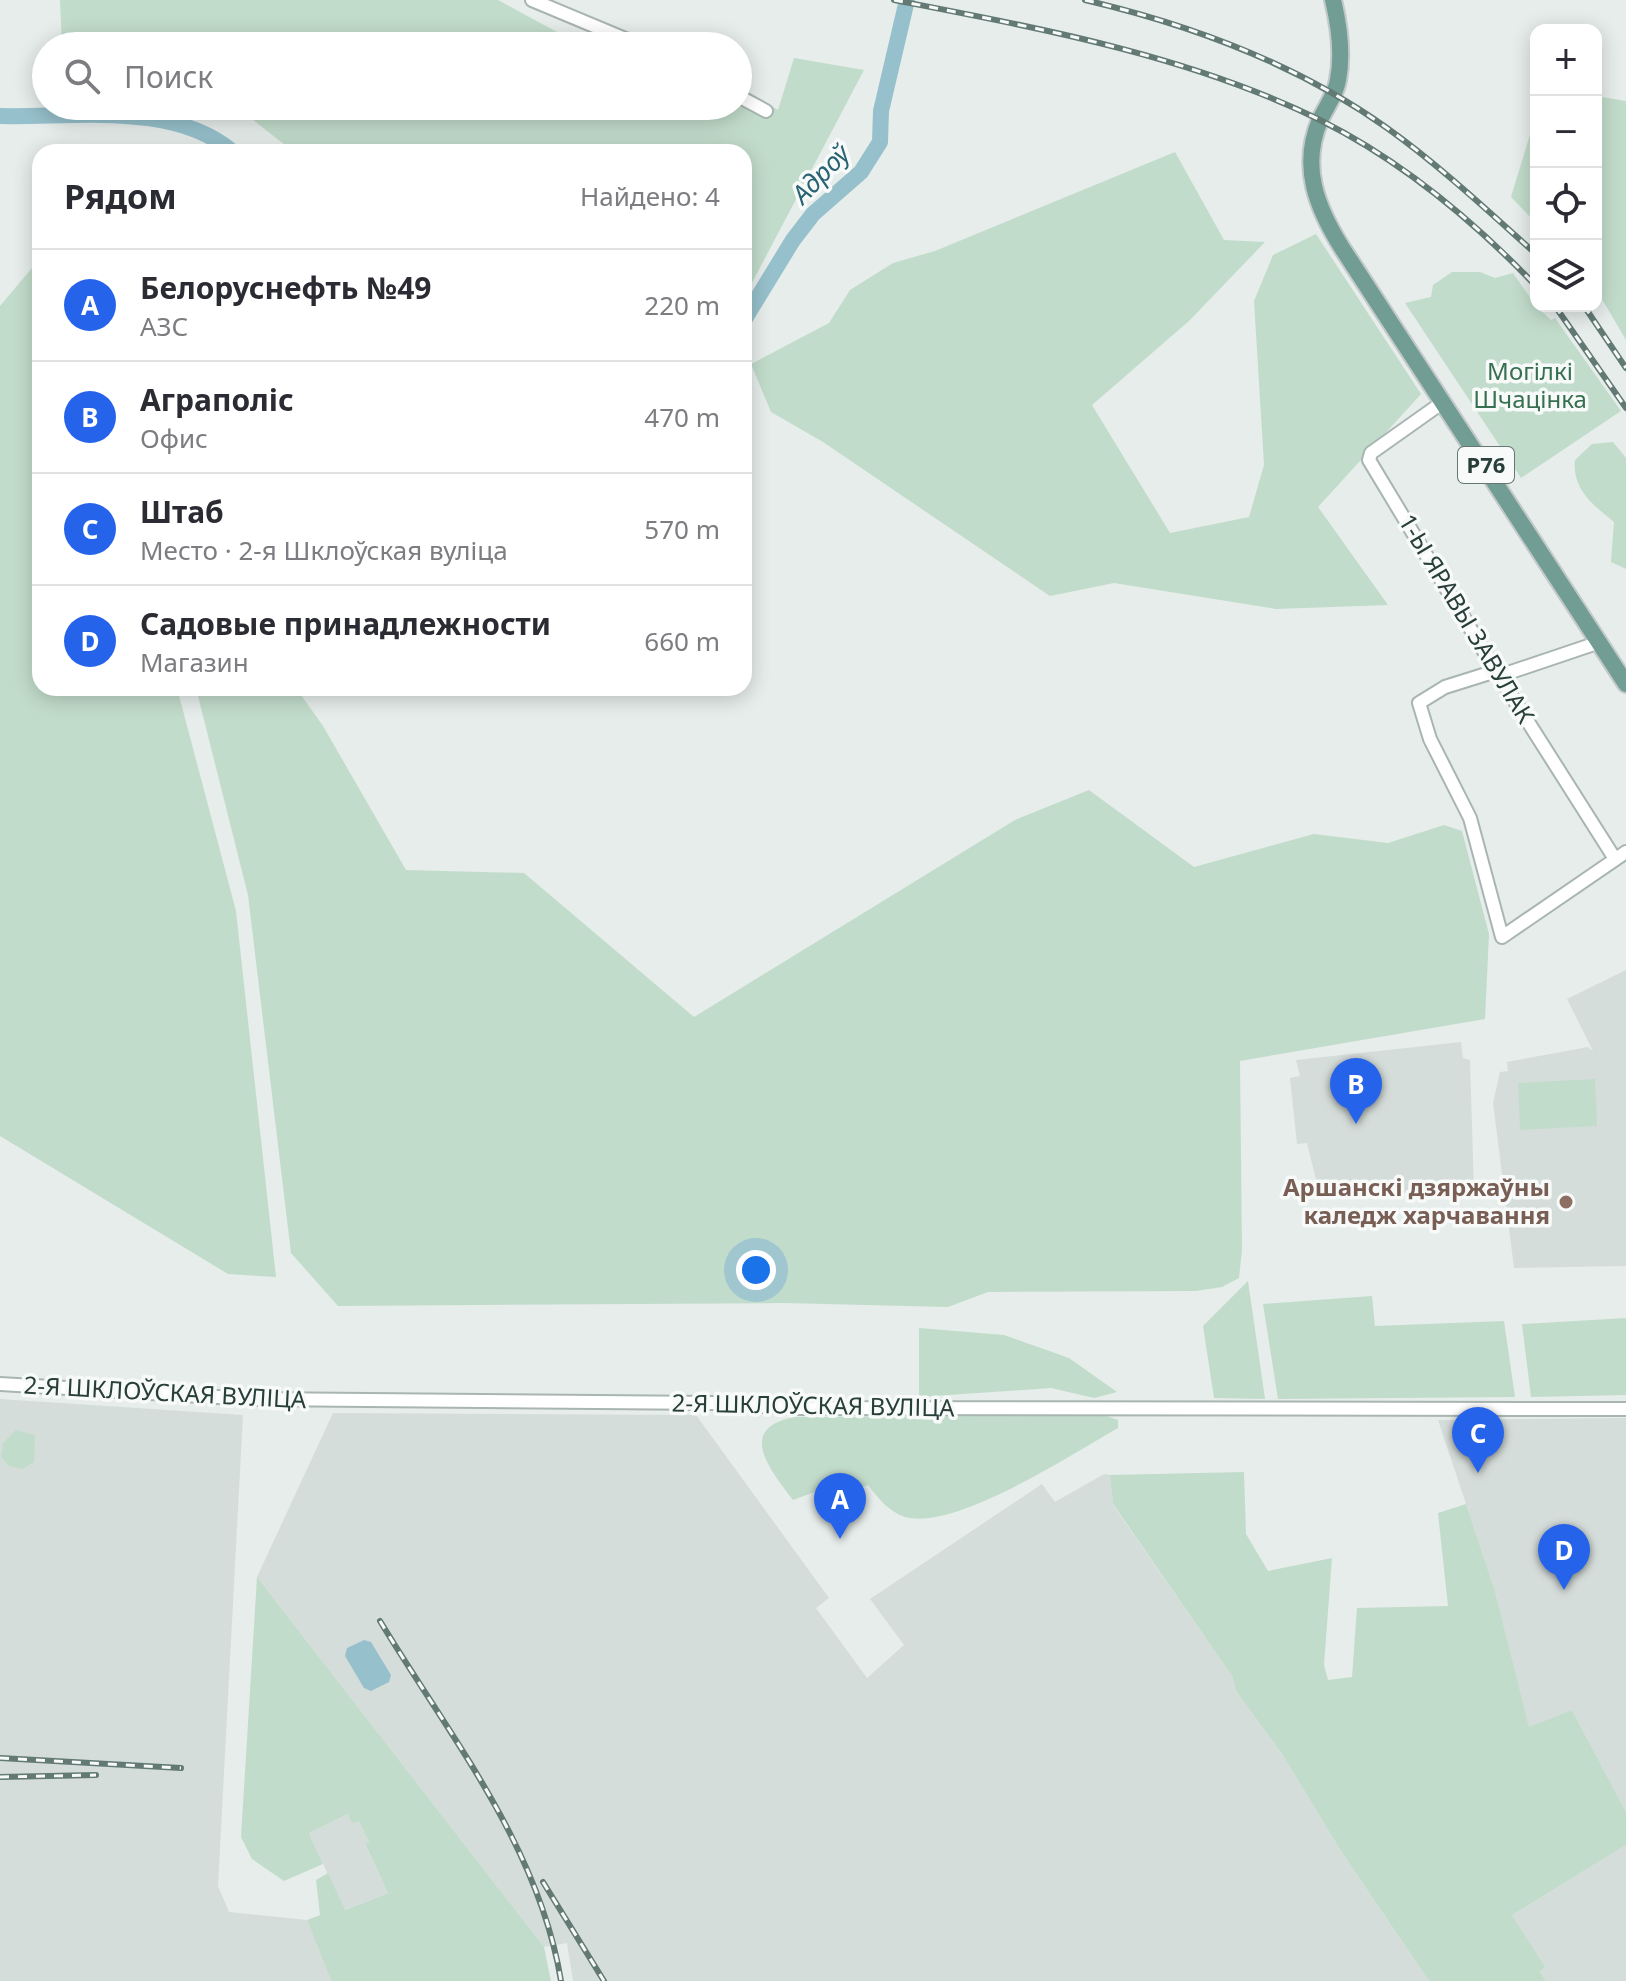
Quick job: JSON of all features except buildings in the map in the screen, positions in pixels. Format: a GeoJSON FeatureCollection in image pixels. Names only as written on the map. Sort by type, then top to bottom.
{"type":"FeatureCollection","features":[{"type":"Feature","properties":{"kind":"main road","name":"Р76"},"geometry":{"type":"LineString","coordinates":[[1333,0],[1340,42],[1338,83],[1314,137],[1311,174],[1316,201],[1342,248],[1626,684]]}},
{"type":"Feature","properties":{"kind":"street"},"geometry":{"type":"LineString","coordinates":[[532,0],[609,32]]}},
{"type":"Feature","properties":{"kind":"street"},"geometry":{"type":"LineString","coordinates":[[752,104],[766,111]]}},
{"type":"Feature","properties":{"kind":"street","name":"1-Ы ЯРАВЫ ЗАВУЛАК"},"geometry":{"type":"LineString","coordinates":[[1443,402],[1371,453],[1369,460],[1498,674],[1621,855]]}},
{"type":"Feature","properties":{"kind":"street"},"geometry":{"type":"LineString","coordinates":[[1600,642],[1445,687],[1419,703],[1430,739],[1470,818],[1502,937],[1621,855]]}},
{"type":"Feature","properties":{"kind":"street","name":"2-Я ШКЛОЎСКАЯ ВУЛІЦА"},"geometry":{"type":"LineString","coordinates":[[0,1384],[251,1399],[713,1403],[792,1408],[1626,1409]]}},
{"type":"Feature","properties":{"kind":"shaded area","name":"Аршанскі дзяржаўны каледж харчавання"},"geometry":{"type":"Polygon","coordinates":[[[1626,970],[1626,1266],[1514,1268],[1493,1103],[1500,1072],[1508,1071],[1507,1062],[1588,1047],[1593,1051],[1567,999],[1626,970]]]}},
{"type":"Feature","properties":{"kind":"shaded area"},"geometry":{"type":"Polygon","coordinates":[[[1461,1042],[1463,1058],[1470,1060],[1474,1191],[1320,1196],[1307,1143],[1297,1144],[1290,1078],[1300,1076],[1296,1060],[1461,1042]]]}},
{"type":"Feature","properties":{"kind":"shaded area"},"geometry":{"type":"Polygon","coordinates":[[[0,1399],[243,1415],[218,1886],[229,1912],[307,1920],[331,1981],[0,1981],[0,1399]]]}},
{"type":"Feature","properties":{"kind":"shaded area"},"geometry":{"type":"Polygon","coordinates":[[[333,1413],[696,1415],[829,1598],[816,1608],[867,1678],[904,1645],[870,1599],[1042,1484],[1055,1502],[1104,1474],[1110,1475],[1113,1505],[1232,1676],[1236,1691],[1282,1754],[1341,1851],[1429,1981],[573,1981],[567,1943],[544,1947],[257,1577],[333,1413]]]}},
{"type":"Feature","properties":{"kind":"shaded area"},"geometry":{"type":"Polygon","coordinates":[[[1626,1418],[1626,1812],[1572,1710],[1529,1728],[1495,1591],[1438,1420],[1626,1418]]]}},
{"type":"Feature","properties":{"kind":"shaded area"},"geometry":{"type":"Polygon","coordinates":[[[348,1814],[359,1820],[369,1842],[365,1845],[388,1893],[344,1910],[309,1833],[348,1814]]]}},
{"type":"Feature","properties":{"kind":"shaded area"},"geometry":{"type":"Polygon","coordinates":[[[1626,1845],[1626,1981],[1546,1981],[1540,1970],[1544,1967],[1512,1915],[1626,1845]]]}},
{"type":"Feature","properties":{"kind":"green space"},"geometry":{"type":"Polygon","coordinates":[[[60,0],[498,0],[557,32],[61,32],[60,0]]]}},
{"type":"Feature","properties":{"kind":"green space"},"geometry":{"type":"Polygon","coordinates":[[[794,58],[864,70],[752,283],[752,144],[284,144],[253,120],[752,120],[752,94],[778,110],[794,58]]]}},
{"type":"Feature","properties":{"kind":"green space"},"geometry":{"type":"Polygon","coordinates":[[[1602,97],[1626,101],[1626,340],[1602,299],[1602,97]]]}},
{"type":"Feature","properties":{"kind":"green space"},"geometry":{"type":"Polygon","coordinates":[[[1530,135],[1530,217],[1511,197],[1530,135]]]}},
{"type":"Feature","properties":{"kind":"green space"},"geometry":{"type":"Polygon","coordinates":[[[1175,152],[1224,240],[1265,242],[1189,321],[1092,405],[1170,533],[1249,517],[1264,465],[1254,301],[1273,255],[1316,234],[1421,394],[1318,507],[1388,605],[1276,609],[1114,583],[1050,596],[823,442],[771,412],[752,363],[829,323],[850,290],[893,263],[935,251],[1175,152]]]}},
{"type":"Feature","properties":{"kind":"green space"},"geometry":{"type":"Polygon","coordinates":[[[32,268],[32,696],[179,696],[236,911],[276,1277],[228,1274],[0,1136],[0,306],[32,268]]]}},
{"type":"Feature","properties":{"kind":"green space","name":"Могілкі Шчацінка"},"geometry":{"type":"Polygon","coordinates":[[[1452,272],[1480,272],[1495,278],[1513,273],[1530,297],[1530,312],[1542,312],[1551,320],[1555,318],[1621,411],[1521,478],[1405,303],[1431,297],[1433,285],[1452,272]]]}},
{"type":"Feature","properties":{"kind":"green space"},"geometry":{"type":"Polygon","coordinates":[[[1613,442],[1626,458],[1626,569],[1611,562],[1614,522],[1580,488],[1575,470],[1575,460],[1592,444],[1613,442]]]}},
{"type":"Feature","properties":{"kind":"green space"},"geometry":{"type":"Polygon","coordinates":[[[198,696],[302,696],[323,726],[406,870],[524,873],[694,1017],[1015,820],[1089,790],[1194,867],[1314,834],[1388,843],[1444,825],[1462,831],[1489,934],[1485,1019],[1240,1061],[1242,1250],[1239,1278],[1222,1287],[1196,1291],[988,1292],[948,1307],[784,1303],[338,1306],[291,1253],[248,895],[198,696]]]}},
{"type":"Feature","properties":{"kind":"green space"},"geometry":{"type":"Polygon","coordinates":[[[1595,1079],[1597,1126],[1520,1130],[1518,1083],[1595,1079]]]}},
{"type":"Feature","properties":{"kind":"green space"},"geometry":{"type":"Polygon","coordinates":[[[1248,1281],[1265,1399],[1214,1398],[1203,1326],[1248,1281]]]}},
{"type":"Feature","properties":{"kind":"green space"},"geometry":{"type":"Polygon","coordinates":[[[1372,1296],[1375,1326],[1504,1321],[1515,1397],[1278,1399],[1263,1304],[1372,1296]]]}},
{"type":"Feature","properties":{"kind":"green space"},"geometry":{"type":"Polygon","coordinates":[[[1626,1318],[1626,1395],[1531,1397],[1522,1324],[1626,1318]]]}},
{"type":"Feature","properties":{"kind":"green space"},"geometry":{"type":"Polygon","coordinates":[[[919,1328],[1004,1335],[1069,1358],[1117,1392],[1094,1398],[1051,1388],[919,1397],[919,1328]]]}},
{"type":"Feature","properties":{"kind":"green space"},"geometry":{"type":"Polygon","coordinates":[[[1103,1415],[1118,1420],[1118,1428],[1013,1488],[953,1513],[927,1518],[899,1515],[884,1504],[868,1485],[830,1501],[820,1490],[793,1500],[763,1452],[762,1441],[766,1431],[777,1423],[795,1417],[1103,1415]]]}},
{"type":"Feature","properties":{"kind":"green space"},"geometry":{"type":"Polygon","coordinates":[[[16,1430],[35,1435],[34,1462],[22,1469],[9,1466],[1,1457],[3,1443],[16,1430]]]}},
{"type":"Feature","properties":{"kind":"green space"},"geometry":{"type":"Polygon","coordinates":[[[1244,1472],[1246,1534],[1268,1571],[1332,1558],[1324,1665],[1328,1680],[1352,1677],[1357,1608],[1448,1606],[1438,1513],[1466,1504],[1495,1591],[1529,1727],[1572,1710],[1626,1812],[1626,1845],[1512,1915],[1545,1967],[1540,1971],[1546,1981],[1429,1981],[1341,1851],[1282,1754],[1236,1691],[1232,1676],[1113,1504],[1110,1475],[1244,1472]]]}},
{"type":"Feature","properties":{"kind":"green space"},"geometry":{"type":"Polygon","coordinates":[[[257,1577],[544,1947],[551,1981],[331,1981],[307,1920],[320,1915],[316,1880],[328,1873],[345,1910],[388,1893],[365,1844],[369,1842],[359,1821],[352,1823],[348,1814],[309,1833],[323,1864],[284,1881],[252,1859],[241,1837],[257,1577]]]}},
{"type":"Feature","properties":{"kind":"water"},"geometry":{"type":"Polygon","coordinates":[[[364,1640],[371,1642],[391,1675],[389,1682],[371,1691],[364,1688],[345,1656],[347,1648],[364,1640]]]}},
{"type":"Feature","properties":{"kind":"waterway","name":"Адроў"},"geometry":{"type":"LineString","coordinates":[[752,307],[793,240],[813,214],[861,172],[880,142],[881,111],[907,0]]}},
{"type":"Feature","properties":{"kind":"waterway","name":"Адроў"},"geometry":{"type":"LineString","coordinates":[[0,116],[32,116]]}},
{"type":"Feature","properties":{"kind":"waterway","name":"Адроў"},"geometry":{"type":"LineString","coordinates":[[157,120],[182,125],[221,144]]}},
{"type":"Feature","properties":{"kind":"railway"},"geometry":{"type":"LineString","coordinates":[[894,0],[1112,46],[1270,97],[1350,136],[1408,173],[1462,215],[1530,280]]}},
{"type":"Feature","properties":{"kind":"railway"},"geometry":{"type":"LineString","coordinates":[[1085,0],[1165,22],[1242,49],[1353,105],[1406,142],[1530,249]]}},
{"type":"Feature","properties":{"kind":"railway"},"geometry":{"type":"LineString","coordinates":[[1559,312],[1626,408]]}},
{"type":"Feature","properties":{"kind":"railway"},"geometry":{"type":"LineString","coordinates":[[1588,312],[1626,368]]}},
{"type":"Feature","properties":{"kind":"railway"},"geometry":{"type":"LineString","coordinates":[[380,1621],[462,1749],[512,1838],[550,1931],[561,1981]]}},
{"type":"Feature","properties":{"kind":"railway"},"geometry":{"type":"LineString","coordinates":[[0,1758],[181,1768]]}},
{"type":"Feature","properties":{"kind":"railway"},"geometry":{"type":"LineString","coordinates":[[0,1777],[96,1775]]}},
{"type":"Feature","properties":{"kind":"railway"},"geometry":{"type":"LineString","coordinates":[[543,1882],[604,1981]]}},
{"type":"Feature","properties":{"kind":"place","name":"Аграполіс"},"geometry":{"type":"Point","coordinates":[1356,1124]}},
{"type":"Feature","properties":{"kind":"place","name":"Аршанскі дзяржаўны каледж харчавання"},"geometry":{"type":"Point","coordinates":[1566,1202]}},
{"type":"Feature","properties":{"kind":"place","name":"Штаб"},"geometry":{"type":"Point","coordinates":[1478,1473]}},
{"type":"Feature","properties":{"kind":"place","name":"Белоруснефть №49"},"geometry":{"type":"Point","coordinates":[840,1539]}},
{"type":"Feature","properties":{"kind":"place","name":"Садовые принадлежности"},"geometry":{"type":"Point","coordinates":[1564,1590]}}]}
